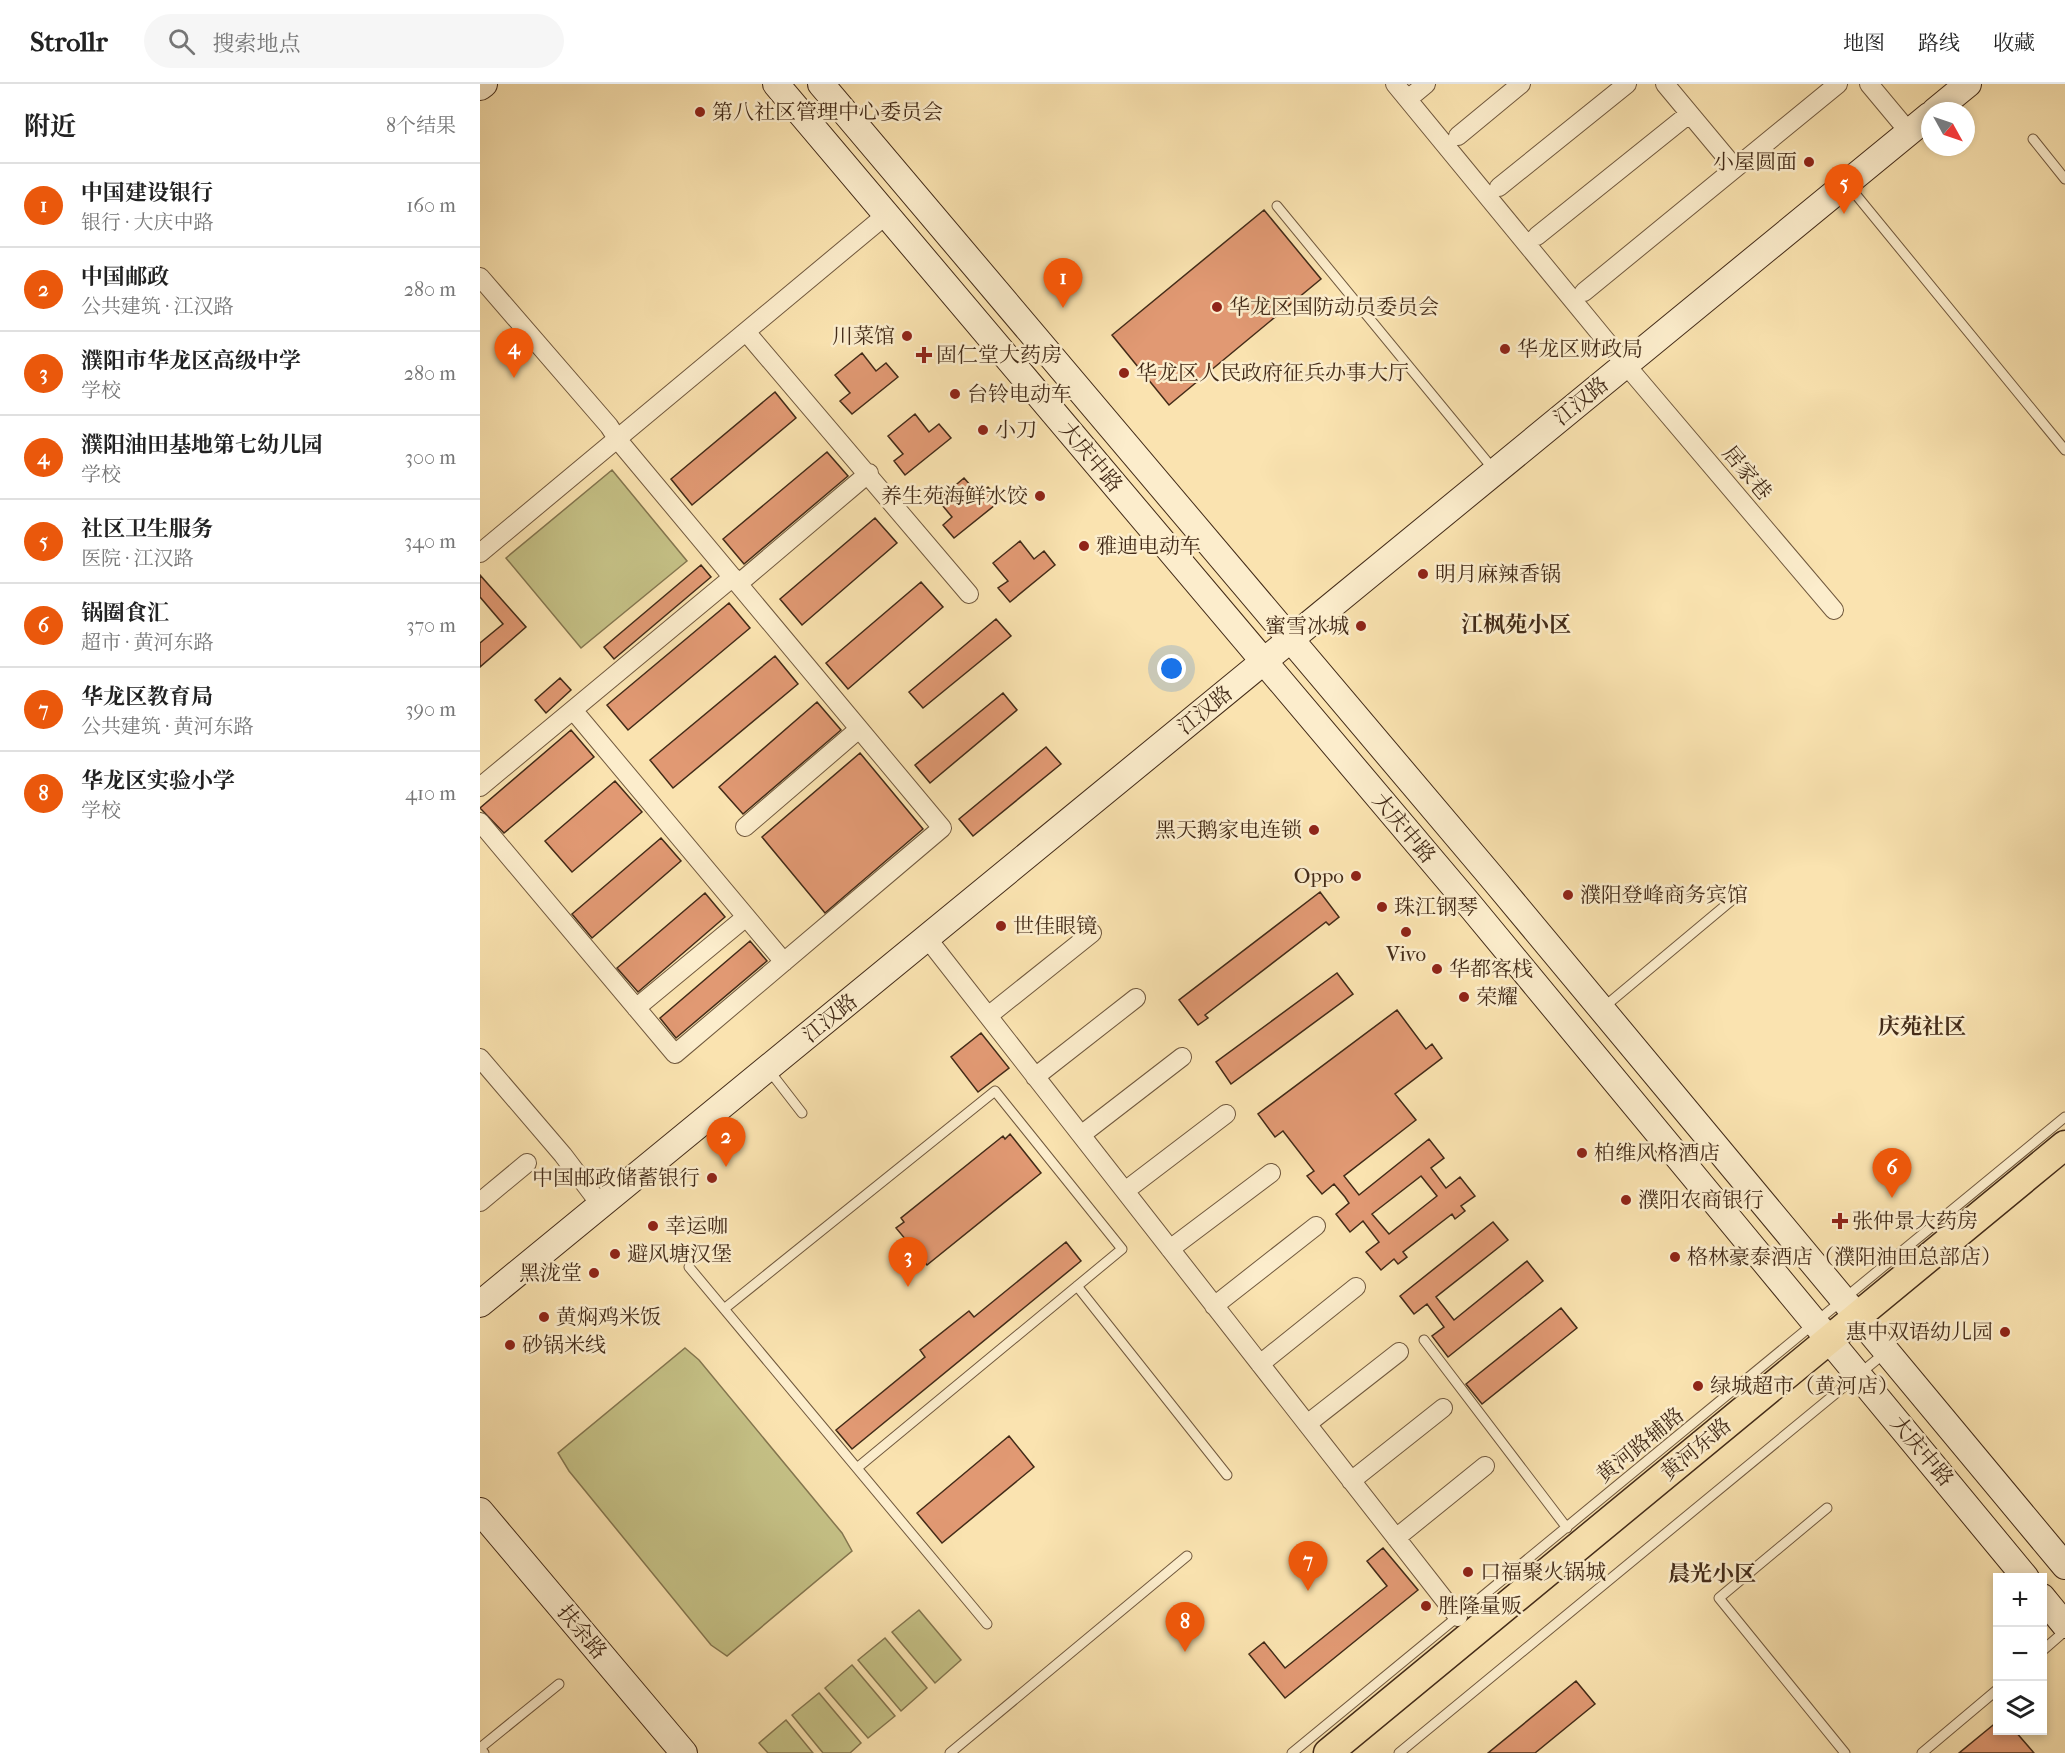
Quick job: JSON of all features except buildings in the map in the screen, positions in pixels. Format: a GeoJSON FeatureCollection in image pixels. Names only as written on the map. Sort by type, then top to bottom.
{"type":"FeatureCollection","features":[{"type":"Feature","properties":{"kind":"main road"},"geometry":{"type":"LineString","coordinates":[[480,87],[484,84]]}},
{"type":"Feature","properties":{"kind":"main road","name":"大庆中路"},"geometry":{"type":"LineString","coordinates":[[776,84],[1264,662],[2022,1573]]}},
{"type":"Feature","properties":{"kind":"main road","name":"大庆中路"},"geometry":{"type":"LineString","coordinates":[[821,84],[1601,1008],[2065,1566]]}},
{"type":"Feature","properties":{"kind":"main road"},"geometry":{"type":"LineString","coordinates":[[1946,102],[1968,84]]}},
{"type":"Feature","properties":{"kind":"main road","name":"江汉路"},"geometry":{"type":"LineString","coordinates":[[480,1304],[1921,122]]}},
{"type":"Feature","properties":{"kind":"main road","name":"黄河东路"},"geometry":{"type":"LineString","coordinates":[[1357,1753],[1864,1324],[2065,1144]]}},
{"type":"Feature","properties":{"kind":"main road","name":"黄河东路"},"geometry":{"type":"LineString","coordinates":[[1864,1324],[2065,1168]]}},
{"type":"Feature","properties":{"kind":"main road","name":"黄河东路"},"geometry":{"type":"LineString","coordinates":[[1328,1753],[1836,1348]]}},
{"type":"Feature","properties":{"kind":"main road","name":"扶余路"},"geometry":{"type":"LineString","coordinates":[[480,1511],[684,1753]]}},
{"type":"Feature","properties":{"kind":"main road"},"geometry":{"type":"LineString","coordinates":[[2047,1603],[2065,1625]]}},
{"type":"Feature","properties":{"kind":"street","name":"居家巷"},"geometry":{"type":"LineString","coordinates":[[1395,84],[1626,365],[1834,610]]}},
{"type":"Feature","properties":{"kind":"street"},"geometry":{"type":"LineString","coordinates":[[1408,99],[1426,84]]}},
{"type":"Feature","properties":{"kind":"street"},"geometry":{"type":"LineString","coordinates":[[1458,136],[1521,84]]}},
{"type":"Feature","properties":{"kind":"street"},"geometry":{"type":"LineString","coordinates":[[1499,187],[1627,84]]}},
{"type":"Feature","properties":{"kind":"street"},"geometry":{"type":"LineString","coordinates":[[1665,84],[1735,168]]}},
{"type":"Feature","properties":{"kind":"street"},"geometry":{"type":"LineString","coordinates":[[1584,292],[1838,84]]}},
{"type":"Feature","properties":{"kind":"street"},"geometry":{"type":"LineString","coordinates":[[1869,84],[1909,132]]}},
{"type":"Feature","properties":{"kind":"street"},"geometry":{"type":"LineString","coordinates":[[1537,237],[1689,114]]}},
{"type":"Feature","properties":{"kind":"street"},"geometry":{"type":"LineString","coordinates":[[482,547],[618,440],[886,215]]}},
{"type":"Feature","properties":{"kind":"street"},"geometry":{"type":"LineString","coordinates":[[480,277],[609,426],[618,440],[942,828],[675,1054],[480,822]]}},
{"type":"Feature","properties":{"kind":"street"},"geometry":{"type":"LineString","coordinates":[[747,333],[869,473],[969,594]]}},
{"type":"Feature","properties":{"kind":"street"},"geometry":{"type":"LineString","coordinates":[[480,787],[869,473]]}},
{"type":"Feature","properties":{"kind":"street"},"geometry":{"type":"LineString","coordinates":[[573,710],[784,962]]}},
{"type":"Feature","properties":{"kind":"street"},"geometry":{"type":"LineString","coordinates":[[745,827],[859,729]]}},
{"type":"Feature","properties":{"kind":"street"},"geometry":{"type":"LineString","coordinates":[[636,1008],[746,917]]}},
{"type":"Feature","properties":{"kind":"street"},"geometry":{"type":"LineString","coordinates":[[988,1016],[1092,933]]}},
{"type":"Feature","properties":{"kind":"street"},"geometry":{"type":"LineString","coordinates":[[927,938],[1458,1617]]}},
{"type":"Feature","properties":{"kind":"street"},"geometry":{"type":"LineString","coordinates":[[1035,1077],[1136,998]]}},
{"type":"Feature","properties":{"kind":"street"},"geometry":{"type":"LineString","coordinates":[[1081,1135],[1182,1057]]}},
{"type":"Feature","properties":{"kind":"street"},"geometry":{"type":"LineString","coordinates":[[480,1058],[600,1204]]}},
{"type":"Feature","properties":{"kind":"street"},"geometry":{"type":"LineString","coordinates":[[1125,1191],[1226,1114]]}},
{"type":"Feature","properties":{"kind":"street"},"geometry":{"type":"LineString","coordinates":[[480,1202],[527,1163]]}},
{"type":"Feature","properties":{"kind":"street"},"geometry":{"type":"LineString","coordinates":[[1170,1250],[1271,1173]]}},
{"type":"Feature","properties":{"kind":"street"},"geometry":{"type":"LineString","coordinates":[[1214,1306],[1316,1226]]}},
{"type":"Feature","properties":{"kind":"street"},"geometry":{"type":"LineString","coordinates":[[1260,1364],[1356,1287]]}},
{"type":"Feature","properties":{"kind":"street"},"geometry":{"type":"LineString","coordinates":[[1307,1424],[1399,1352]]}},
{"type":"Feature","properties":{"kind":"street"},"geometry":{"type":"LineString","coordinates":[[1351,1480],[1443,1408]]}},
{"type":"Feature","properties":{"kind":"street"},"geometry":{"type":"LineString","coordinates":[[1396,1538],[1485,1466]]}},
{"type":"Feature","properties":{"kind":"lane"},"geometry":{"type":"LineString","coordinates":[[2033,139],[2065,179]]}},
{"type":"Feature","properties":{"kind":"lane"},"geometry":{"type":"LineString","coordinates":[[1847,184],[2065,450]]}},
{"type":"Feature","properties":{"kind":"lane"},"geometry":{"type":"LineString","coordinates":[[1277,207],[1495,471]]}},
{"type":"Feature","properties":{"kind":"lane"},"geometry":{"type":"LineString","coordinates":[[1601,1008],[1738,895]]}},
{"type":"Feature","properties":{"kind":"lane"},"geometry":{"type":"LineString","coordinates":[[768,1069],[802,1113]]}},
{"type":"Feature","properties":{"kind":"lane"},"geometry":{"type":"LineString","coordinates":[[724,1309],[995,1091],[1122,1249],[857,1468]]}},
{"type":"Feature","properties":{"kind":"lane","name":"黄河路辅路"},"geometry":{"type":"LineString","coordinates":[[1399,1753],[1864,1324],[2065,1117]]}},
{"type":"Feature","properties":{"kind":"lane"},"geometry":{"type":"LineString","coordinates":[[689,1267],[987,1624]]}},
{"type":"Feature","properties":{"kind":"lane"},"geometry":{"type":"LineString","coordinates":[[1077,1286],[1227,1474]]}},
{"type":"Feature","properties":{"kind":"lane"},"geometry":{"type":"LineString","coordinates":[[1424,1340],[1567,1528]]}},
{"type":"Feature","properties":{"kind":"lane","name":"黄河路辅路"},"geometry":{"type":"LineString","coordinates":[[1292,1753],[1567,1528],[1836,1348]]}},
{"type":"Feature","properties":{"kind":"lane"},"geometry":{"type":"LineString","coordinates":[[1827,1508],[1719,1598],[1845,1753]]}},
{"type":"Feature","properties":{"kind":"lane"},"geometry":{"type":"LineString","coordinates":[[950,1753],[1187,1556]]}},
{"type":"Feature","properties":{"kind":"lane"},"geometry":{"type":"LineString","coordinates":[[2047,1647],[2065,1631]]}},
{"type":"Feature","properties":{"kind":"lane"},"geometry":{"type":"LineString","coordinates":[[484,1753],[480,1748],[559,1684]]}},
{"type":"Feature","properties":{"kind":"lane"},"geometry":{"type":"LineString","coordinates":[[1922,1753],[1993,1693]]}},
{"type":"Feature","properties":{"kind":"shaded area"},"geometry":{"type":"Polygon","coordinates":[[[612,470],[687,561],[581,648],[506,558],[612,470]]]}},
{"type":"Feature","properties":{"kind":"shaded area"},"geometry":{"type":"Polygon","coordinates":[[[685,1348],[699,1360],[842,1533],[852,1551],[727,1656],[711,1645],[569,1471],[558,1453],[685,1348]]]}},
{"type":"Feature","properties":{"kind":"shaded area"},"geometry":{"type":"Polygon","coordinates":[[[919,1610],[961,1660],[935,1683],[892,1632],[919,1610]]]}},
{"type":"Feature","properties":{"kind":"shaded area"},"geometry":{"type":"Polygon","coordinates":[[[885,1638],[927,1688],[901,1711],[858,1660],[885,1638]]]}},
{"type":"Feature","properties":{"kind":"shaded area"},"geometry":{"type":"Polygon","coordinates":[[[852,1665],[895,1716],[868,1738],[825,1688],[852,1665]]]}},
{"type":"Feature","properties":{"kind":"shaded area"},"geometry":{"type":"Polygon","coordinates":[[[819,1693],[861,1743],[850,1753],[823,1753],[792,1715],[819,1693]]]}},
{"type":"Feature","properties":{"kind":"shaded area"},"geometry":{"type":"Polygon","coordinates":[[[786,1720],[813,1753],[768,1753],[759,1743],[786,1720]]]}},
{"type":"Feature","properties":{"kind":"place","name":"第八社区管理中心委员会"},"geometry":{"type":"Point","coordinates":[700,112]}},
{"type":"Feature","properties":{"kind":"place","name":"小屋圆面"},"geometry":{"type":"Point","coordinates":[1809,162]}},
{"type":"Feature","properties":{"kind":"place","name":"社区卫生服务"},"geometry":{"type":"Point","coordinates":[1844,214]}},
{"type":"Feature","properties":{"kind":"place","name":"华龙区国防动员委员会"},"geometry":{"type":"Point","coordinates":[1217,307]}},
{"type":"Feature","properties":{"kind":"place","name":"中国建设银行"},"geometry":{"type":"Point","coordinates":[1063,308]}},
{"type":"Feature","properties":{"kind":"place","name":"川菜馆"},"geometry":{"type":"Point","coordinates":[907,336]}},
{"type":"Feature","properties":{"kind":"place","name":"华龙区财政局"},"geometry":{"type":"Point","coordinates":[1505,349]}},
{"type":"Feature","properties":{"kind":"place","name":"固仁堂大药房"},"geometry":{"type":"Point","coordinates":[924,355]}},
{"type":"Feature","properties":{"kind":"place","name":"华龙区人民政府征兵办事大厅"},"geometry":{"type":"Point","coordinates":[1124,373]}},
{"type":"Feature","properties":{"kind":"place","name":"濮阳油田基地第七幼儿园"},"geometry":{"type":"Point","coordinates":[514,378]}},
{"type":"Feature","properties":{"kind":"place","name":"台铃电动车"},"geometry":{"type":"Point","coordinates":[955,394]}},
{"type":"Feature","properties":{"kind":"place","name":"小刀"},"geometry":{"type":"Point","coordinates":[983,430]}},
{"type":"Feature","properties":{"kind":"place","name":"养生苑海鲜水饺"},"geometry":{"type":"Point","coordinates":[1040,496]}},
{"type":"Feature","properties":{"kind":"place","name":"雅迪电动车"},"geometry":{"type":"Point","coordinates":[1084,546]}},
{"type":"Feature","properties":{"kind":"place","name":"明月麻辣香锅"},"geometry":{"type":"Point","coordinates":[1423,574]}},
{"type":"Feature","properties":{"kind":"place","name":"蜜雪冰城"},"geometry":{"type":"Point","coordinates":[1361,626]}},
{"type":"Feature","properties":{"kind":"place","name":"黑天鹅家电连锁"},"geometry":{"type":"Point","coordinates":[1314,830]}},
{"type":"Feature","properties":{"kind":"place","name":"Oppo"},"geometry":{"type":"Point","coordinates":[1356,876]}},
{"type":"Feature","properties":{"kind":"place","name":"濮阳登峰商务宾馆"},"geometry":{"type":"Point","coordinates":[1568,895]}},
{"type":"Feature","properties":{"kind":"place","name":"珠江钢琴"},"geometry":{"type":"Point","coordinates":[1382,907]}},
{"type":"Feature","properties":{"kind":"place","name":"世佳眼镜"},"geometry":{"type":"Point","coordinates":[1001,926]}},
{"type":"Feature","properties":{"kind":"place","name":"Vivo"},"geometry":{"type":"Point","coordinates":[1406,932]}},
{"type":"Feature","properties":{"kind":"place","name":"华都客栈"},"geometry":{"type":"Point","coordinates":[1437,969]}},
{"type":"Feature","properties":{"kind":"place","name":"荣耀"},"geometry":{"type":"Point","coordinates":[1464,997]}},
{"type":"Feature","properties":{"kind":"place","name":"柏维风格酒店"},"geometry":{"type":"Point","coordinates":[1582,1153]}},
{"type":"Feature","properties":{"kind":"place","name":"中国邮政"},"geometry":{"type":"Point","coordinates":[726,1167]}},
{"type":"Feature","properties":{"kind":"place","name":"中国邮政储蓄银行"},"geometry":{"type":"Point","coordinates":[712,1178]}},
{"type":"Feature","properties":{"kind":"place","name":"锅圈食汇"},"geometry":{"type":"Point","coordinates":[1892,1198]}},
{"type":"Feature","properties":{"kind":"place","name":"濮阳农商银行"},"geometry":{"type":"Point","coordinates":[1626,1200]}},
{"type":"Feature","properties":{"kind":"place","name":"张仲景大药房"},"geometry":{"type":"Point","coordinates":[1840,1221]}},
{"type":"Feature","properties":{"kind":"place","name":"幸运咖"},"geometry":{"type":"Point","coordinates":[653,1226]}},
{"type":"Feature","properties":{"kind":"place","name":"避风塘汉堡"},"geometry":{"type":"Point","coordinates":[615,1254]}},
{"type":"Feature","properties":{"kind":"place","name":"格林豪泰酒店（濮阳油田总部店）"},"geometry":{"type":"Point","coordinates":[1675,1257]}},
{"type":"Feature","properties":{"kind":"place","name":"黑泷堂"},"geometry":{"type":"Point","coordinates":[594,1273]}},
{"type":"Feature","properties":{"kind":"place","name":"濮阳市华龙区高级中学"},"geometry":{"type":"Point","coordinates":[908,1287]}},
{"type":"Feature","properties":{"kind":"place","name":"黄焖鸡米饭"},"geometry":{"type":"Point","coordinates":[544,1317]}},
{"type":"Feature","properties":{"kind":"place","name":"惠中双语幼儿园"},"geometry":{"type":"Point","coordinates":[2005,1332]}},
{"type":"Feature","properties":{"kind":"place","name":"砂锅米线"},"geometry":{"type":"Point","coordinates":[510,1345]}},
{"type":"Feature","properties":{"kind":"place","name":"绿城超市（黄河店）"},"geometry":{"type":"Point","coordinates":[1698,1386]}},
{"type":"Feature","properties":{"kind":"place","name":"口福聚火锅城"},"geometry":{"type":"Point","coordinates":[1468,1572]}},
{"type":"Feature","properties":{"kind":"place","name":"华龙区教育局"},"geometry":{"type":"Point","coordinates":[1308,1591]}},
{"type":"Feature","properties":{"kind":"place","name":"胜隆量贩"},"geometry":{"type":"Point","coordinates":[1426,1606]}},
{"type":"Feature","properties":{"kind":"place","name":"华龙区实验小学"},"geometry":{"type":"Point","coordinates":[1185,1652]}},
{"type":"Feature","properties":{"kind":"district","name":"江枫苑小区"},"geometry":{"type":"Point","coordinates":[1516,624]}},
{"type":"Feature","properties":{"kind":"district","name":"庆苑社区"},"geometry":{"type":"Point","coordinates":[1922,1026]}},
{"type":"Feature","properties":{"kind":"district","name":"晨光小区"},"geometry":{"type":"Point","coordinates":[1712,1573]}}]}
